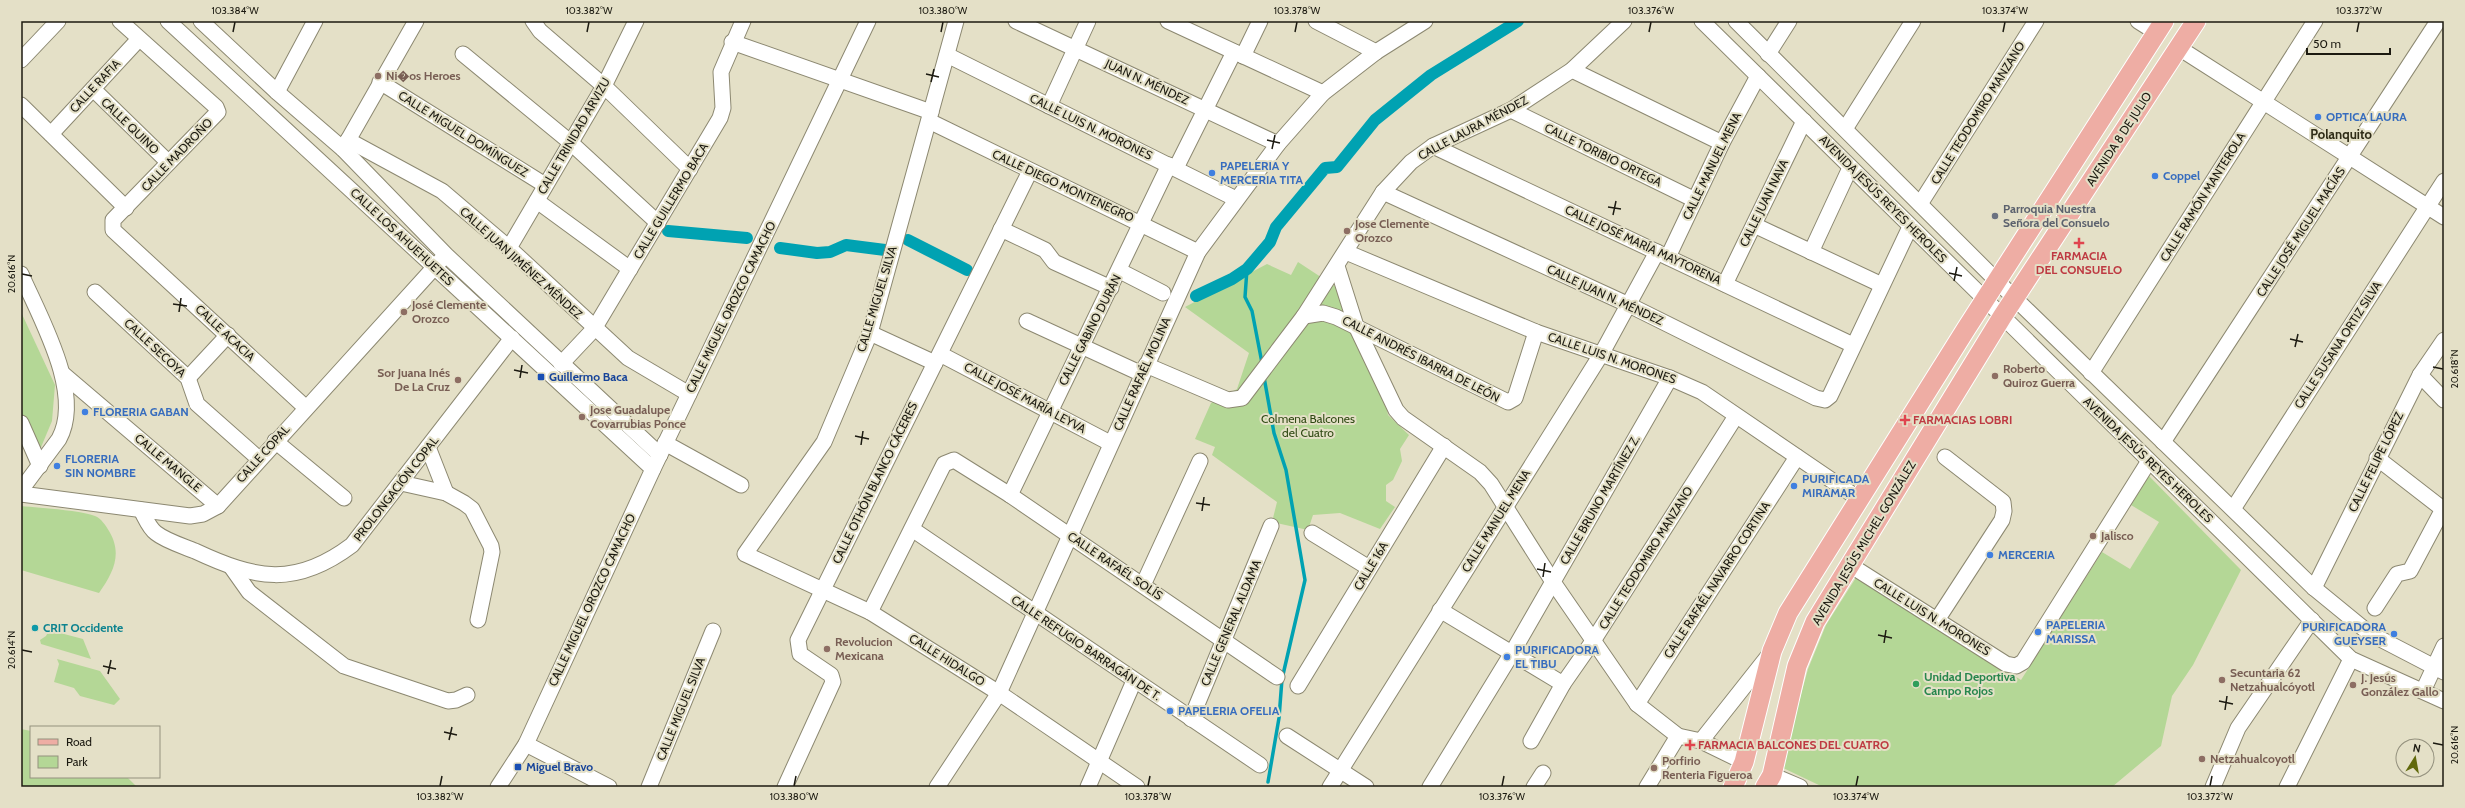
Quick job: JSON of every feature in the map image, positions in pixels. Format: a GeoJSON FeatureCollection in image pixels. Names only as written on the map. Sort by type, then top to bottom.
{"type":"FeatureCollection","features":[{"type":"Feature","properties":{"kind":"main road","name":"AVENIDA 8 DE JULIO"},"geometry":{"type":"LineString","coordinates":[[2002,317],[2196,21]]}},
{"type":"Feature","properties":{"kind":"main road","name":"AVENIDA 8 DE JULIO"},"geometry":{"type":"LineString","coordinates":[[1986,300],[2160,27]]}},
{"type":"Feature","properties":{"kind":"main road"},"geometry":{"type":"LineString","coordinates":[[1733,787],[1744,762],[1772,651],[1788,613],[1986,300]]}},
{"type":"Feature","properties":{"kind":"main road","name":"AVENIDA JESÚS MICHEL GONZÁLEZ"},"geometry":{"type":"LineString","coordinates":[[1768,781],[1797,666],[1815,622],[2002,317]]}},
{"type":"Feature","properties":{"kind":"street"},"geometry":{"type":"LineString","coordinates":[[21,60],[58,21]]}},
{"type":"Feature","properties":{"kind":"street","name":"CALLE MADROÑO"},"geometry":{"type":"LineString","coordinates":[[111,227],[113,220],[168,162],[214,117],[217,109],[120,21]]}},
{"type":"Feature","properties":{"kind":"street","name":"CALLE LOS AHUEHUETES"},"geometry":{"type":"LineString","coordinates":[[168,21],[653,469]]}},
{"type":"Feature","properties":{"kind":"street"},"geometry":{"type":"LineString","coordinates":[[277,92],[315,21]]}},
{"type":"Feature","properties":{"kind":"street"},"geometry":{"type":"LineString","coordinates":[[346,144],[416,21]]}},
{"type":"Feature","properties":{"kind":"street"},"geometry":{"type":"LineString","coordinates":[[533,21],[540,31],[604,86],[690,169]]}},
{"type":"Feature","properties":{"kind":"street","name":"CALLE TRINIDAD ARVIZU"},"geometry":{"type":"LineString","coordinates":[[509,248],[604,86],[636,21]]}},
{"type":"Feature","properties":{"kind":"street","name":"CALLE GUILLERMO BACA"},"geometry":{"type":"LineString","coordinates":[[561,364],[594,329],[722,113],[721,72],[732,42],[743,21]]}},
{"type":"Feature","properties":{"kind":"street","name":"CALLE MIGUEL OROZCO CAMACHO"},"geometry":{"type":"LineString","coordinates":[[498,787],[526,744],[653,469],[868,21]]}},
{"type":"Feature","properties":{"kind":"street","name":"CALLE MIGUEL SILVA"},"geometry":{"type":"LineString","coordinates":[[745,554],[824,442],[870,333],[956,21]]}},
{"type":"Feature","properties":{"kind":"street","name":"JUAN N. MÉNDEZ"},"geometry":{"type":"LineString","coordinates":[[1016,21],[1278,144]]}},
{"type":"Feature","properties":{"kind":"street"},"geometry":{"type":"LineString","coordinates":[[1049,106],[1088,21]]}},
{"type":"Feature","properties":{"kind":"street"},"geometry":{"type":"LineString","coordinates":[[1168,21],[1323,93]]}},
{"type":"Feature","properties":{"kind":"street","name":"CALLE GABINO DURÁN"},"geometry":{"type":"LineString","coordinates":[[1010,495],[1081,346],[1120,271],[1142,224],[1205,109],[1260,21]]}},
{"type":"Feature","properties":{"kind":"street"},"geometry":{"type":"LineString","coordinates":[[1316,21],[1376,52]]}},
{"type":"Feature","properties":{"kind":"street","name":"CALLE RAFAÉL MOLINA"},"geometry":{"type":"LineString","coordinates":[[937,787],[999,693],[1110,443],[1198,252],[1278,144],[1323,93],[1376,52],[1425,21]]}},
{"type":"Feature","properties":{"kind":"street","name":"CALLE LAURA MÉNDEZ"},"geometry":{"type":"LineString","coordinates":[[1027,321],[1081,346],[1228,400],[1242,398],[1258,379],[1304,316],[1383,192],[1411,162],[1433,146],[1511,110],[1572,70],[1624,21]]}},
{"type":"Feature","properties":{"kind":"street","name":"AVENIDA JESÚS REYES HEROLES"},"geometry":{"type":"LineString","coordinates":[[1702,21],[1910,227],[2352,659],[2444,701]]}},
{"type":"Feature","properties":{"kind":"street","name":"AVENIDA JESÚS REYES HEROLES"},"geometry":{"type":"LineString","coordinates":[[1736,21],[1998,282],[2314,588],[2369,633],[2439,669]]}},
{"type":"Feature","properties":{"kind":"street"},"geometry":{"type":"LineString","coordinates":[[1768,54],[1790,21]]}},
{"type":"Feature","properties":{"kind":"street"},"geometry":{"type":"LineString","coordinates":[[1845,129],[1913,21]]}},
{"type":"Feature","properties":{"kind":"street","name":"CALLE TEODOMIRO MANZANO"},"geometry":{"type":"LineString","coordinates":[[1920,204],[2036,21]]}},
{"type":"Feature","properties":{"kind":"street"},"geometry":{"type":"LineString","coordinates":[[2138,21],[2160,27]]}},
{"type":"Feature","properties":{"kind":"street","name":"CALLE RAMÓN MANTEROLA"},"geometry":{"type":"LineString","coordinates":[[2091,373],[2315,21]]}},
{"type":"Feature","properties":{"kind":"street","name":"CALLE JOSÉ MIGUEL MACÍAS"},"geometry":{"type":"LineString","coordinates":[[2163,442],[2438,21]]}},
{"type":"Feature","properties":{"kind":"street","name":"CALLE LOS AHUEHUETES"},"geometry":{"type":"LineString","coordinates":[[206,23],[277,92],[346,144],[446,255],[561,364],[663,449],[740,485]]}},
{"type":"Feature","properties":{"kind":"street","name":"CALLE RAFIA"},"geometry":{"type":"LineString","coordinates":[[51,134],[139,39]]}},
{"type":"Feature","properties":{"kind":"street","name":"CALLE DIEGO MONTENEGRO"},"geometry":{"type":"LineString","coordinates":[[732,42],[840,80],[930,117],[1030,171],[1198,252]]}},
{"type":"Feature","properties":{"kind":"street"},"geometry":{"type":"LineString","coordinates":[[2179,48],[2444,217]]}},
{"type":"Feature","properties":{"kind":"street"},"geometry":{"type":"LineString","coordinates":[[463,54],[570,142],[658,223]]}},
{"type":"Feature","properties":{"kind":"street","name":"CALLE LUIS N. MORONES"},"geometry":{"type":"LineString","coordinates":[[947,55],[1173,166],[1236,199]]}},
{"type":"Feature","properties":{"kind":"street"},"geometry":{"type":"LineString","coordinates":[[1572,70],[1722,143]]}},
{"type":"Feature","properties":{"kind":"street","name":"CALLE MANUEL MENA"},"geometry":{"type":"LineString","coordinates":[[1330,787],[1504,507],[1602,353],[1629,305],[1695,200],[1722,143],[1758,76]]}},
{"type":"Feature","properties":{"kind":"street","name":"CALLE MIGUEL DOMÍNGUEZ"},"geometry":{"type":"LineString","coordinates":[[380,82],[546,185]]}},
{"type":"Feature","properties":{"kind":"street","name":"CALLE QUINO"},"geometry":{"type":"LineString","coordinates":[[93,89],[168,162]]}},
{"type":"Feature","properties":{"kind":"street"},"geometry":{"type":"LineString","coordinates":[[21,105],[126,208]]}},
{"type":"Feature","properties":{"kind":"street","name":"CALLE TORIBIO ORTEGA"},"geometry":{"type":"LineString","coordinates":[[1511,110],[1695,200]]}},
{"type":"Feature","properties":{"kind":"street","name":"CALLE JUAN NAVA"},"geometry":{"type":"LineString","coordinates":[[1725,284],[1804,122]]}},
{"type":"Feature","properties":{"kind":"street","name":"CALLE JUAN JIMÉNEZ MÉNDEZ"},"geometry":{"type":"LineString","coordinates":[[346,144],[436,187],[509,248],[594,329],[628,358],[689,394]]}},
{"type":"Feature","properties":{"kind":"street","name":"CALLE JOSÉ MARÍA MAYTORENA"},"geometry":{"type":"LineString","coordinates":[[1433,146],[1853,344]]}},
{"type":"Feature","properties":{"kind":"street"},"geometry":{"type":"LineString","coordinates":[[1811,252],[1850,168]]}},
{"type":"Feature","properties":{"kind":"street","name":"CALLE OTHÓN BLANCO CÁCERES"},"geometry":{"type":"LineString","coordinates":[[785,787],[832,682],[831,675],[800,654],[797,644],[823,588],[1030,171]]}},
{"type":"Feature","properties":{"kind":"street","name":"CALLE SUSANA ORTIZ SILVA"},"geometry":{"type":"LineString","coordinates":[[2233,509],[2426,206],[2444,181]]}},
{"type":"Feature","properties":{"kind":"street","name":"CALLE JUAN N. MÉNDEZ"},"geometry":{"type":"LineString","coordinates":[[1383,192],[1629,305],[1816,398],[1825,400],[1830,396],[1853,344]]}},
{"type":"Feature","properties":{"kind":"street"},"geometry":{"type":"LineString","coordinates":[[537,201],[630,269]]}},
{"type":"Feature","properties":{"kind":"street"},"geometry":{"type":"LineString","coordinates":[[1754,225],[1882,285]]}},
{"type":"Feature","properties":{"kind":"street","name":"CALLE ACACIA"},"geometry":{"type":"LineString","coordinates":[[111,227],[115,233],[305,407]]}},
{"type":"Feature","properties":{"kind":"street"},"geometry":{"type":"LineString","coordinates":[[1853,344],[1910,227]]}},
{"type":"Feature","properties":{"kind":"street"},"geometry":{"type":"LineString","coordinates":[[1001,229],[1045,250],[1054,262],[1111,288]]}},
{"type":"Feature","properties":{"kind":"street","name":"CALLE LUIS N. MORONES"},"geometry":{"type":"LineString","coordinates":[[1346,252],[1536,332],[1602,353],[1670,378],[1702,392],[1859,499]]}},
{"type":"Feature","properties":{"kind":"street","name":"CALLE COPAL"},"geometry":{"type":"LineString","coordinates":[[21,494],[196,516],[218,506],[305,407],[446,255]]}},
{"type":"Feature","properties":{"kind":"street"},"geometry":{"type":"LineString","coordinates":[[1337,266],[1356,326],[1396,410],[1403,418],[1480,472],[1491,484],[1504,507],[1553,582],[1637,704],[1678,736],[1701,741],[1744,762]]}},
{"type":"Feature","properties":{"kind":"street"},"geometry":{"type":"LineString","coordinates":[[1120,271],[1163,293]]}},
{"type":"Feature","properties":{"kind":"street"},"geometry":{"type":"LineString","coordinates":[[21,274],[63,374],[68,404],[65,424],[59,439],[21,490]]}},
{"type":"Feature","properties":{"kind":"street","name":"CALLE SECOYA"},"geometry":{"type":"LineString","coordinates":[[95,292],[188,378],[197,404],[259,459]]}},
{"type":"Feature","properties":{"kind":"street","name":"CALLE ANDRÉS IBARRA DE LEÓN"},"geometry":{"type":"LineString","coordinates":[[1304,316],[1314,313],[1329,314],[1511,402],[1515,398],[1536,332]]}},
{"type":"Feature","properties":{"kind":"street","name":"CALLE JOSÉ MARÍA LEYVA"},"geometry":{"type":"LineString","coordinates":[[870,333],[937,358],[1050,411],[1110,443]]}},
{"type":"Feature","properties":{"kind":"street"},"geometry":{"type":"LineString","coordinates":[[188,378],[228,335]]}},
{"type":"Feature","properties":{"kind":"street","name":"PROLONGACIÓN COPAL"},"geometry":{"type":"LineString","coordinates":[[141,510],[156,533],[232,568],[267,575],[284,574],[316,567],[352,545],[512,338]]}},
{"type":"Feature","properties":{"kind":"street","name":"CALLE FELIPE LÓPEZ"},"geometry":{"type":"LineString","coordinates":[[2314,588],[2377,458],[2420,375],[2444,340]]}},
{"type":"Feature","properties":{"kind":"street","name":"CALLE MANGLE"},"geometry":{"type":"LineString","coordinates":[[63,374],[218,506]]}},
{"type":"Feature","properties":{"kind":"street"},"geometry":{"type":"LineString","coordinates":[[2420,375],[2444,400]]}},
{"type":"Feature","properties":{"kind":"street","name":"CALLE BRUNO MARTÍNEZ Z."},"geometry":{"type":"LineString","coordinates":[[1430,787],[1512,653],[1670,378]]}},
{"type":"Feature","properties":{"kind":"street","name":"CALLE TEODOMIRO MANZANO"},"geometry":{"type":"LineString","coordinates":[[1531,741],[1563,684],[1593,640],[1736,416]]}},
{"type":"Feature","properties":{"kind":"street"},"geometry":{"type":"LineString","coordinates":[[21,423],[40,466]]}},
{"type":"Feature","properties":{"kind":"street"},"geometry":{"type":"LineString","coordinates":[[275,441],[344,498]]}},
{"type":"Feature","properties":{"kind":"street","name":"CALLE 16A"},"geometry":{"type":"LineString","coordinates":[[1298,686],[1444,446]]}},
{"type":"Feature","properties":{"kind":"street"},"geometry":{"type":"LineString","coordinates":[[428,447],[446,493]]}},
{"type":"Feature","properties":{"kind":"street","name":"CALLE RAFAÉL NAVARRO CORTINA"},"geometry":{"type":"LineString","coordinates":[[1637,704],[1797,457]]}},
{"type":"Feature","properties":{"kind":"street"},"geometry":{"type":"LineString","coordinates":[[1937,620],[2002,520],[2004,511],[2003,502],[1945,457]]}},
{"type":"Feature","properties":{"kind":"street"},"geometry":{"type":"LineString","coordinates":[[2375,608],[2397,574],[2410,571],[2417,562],[2444,510],[2377,458]]}},
{"type":"Feature","properties":{"kind":"street","name":"CALLE RAFAÉL SOLÍS"},"geometry":{"type":"LineString","coordinates":[[912,529],[944,464],[950,460],[959,462],[1069,534],[1277,677]]}},
{"type":"Feature","properties":{"kind":"street"},"geometry":{"type":"LineString","coordinates":[[1143,585],[1200,461]]}},
{"type":"Feature","properties":{"kind":"street","name":"CALLE LUIS N. MORONES"},"geometry":{"type":"LineString","coordinates":[[1850,565],[2006,664],[2016,666],[2022,662],[2149,461]]}},
{"type":"Feature","properties":{"kind":"street"},"geometry":{"type":"LineString","coordinates":[[400,483],[446,493],[472,509],[491,546],[492,558],[478,620]]}},
{"type":"Feature","properties":{"kind":"street","name":"CALLE GENERAL ALDAMA"},"geometry":{"type":"LineString","coordinates":[[1191,719],[1271,526]]}},
{"type":"Feature","properties":{"kind":"street"},"geometry":{"type":"LineString","coordinates":[[870,612],[912,529]]}},
{"type":"Feature","properties":{"kind":"street","name":"CALLE REFUGIO BARRAGÁN DE T."},"geometry":{"type":"LineString","coordinates":[[912,529],[1260,765]]}},
{"type":"Feature","properties":{"kind":"street"},"geometry":{"type":"LineString","coordinates":[[1312,533],[1369,568]]}},
{"type":"Feature","properties":{"kind":"street","name":"CALLE HIDALGO"},"geometry":{"type":"LineString","coordinates":[[745,554],[823,588],[870,612],[999,693],[1137,787]]}},
{"type":"Feature","properties":{"kind":"street"},"geometry":{"type":"LineString","coordinates":[[232,568],[249,592],[344,666],[448,701],[456,700],[467,694]]}},
{"type":"Feature","properties":{"kind":"street"},"geometry":{"type":"LineString","coordinates":[[1440,610],[1563,684]]}},
{"type":"Feature","properties":{"kind":"street"},"geometry":{"type":"LineString","coordinates":[[2213,787],[2238,728],[2312,620]]}},
{"type":"Feature","properties":{"kind":"street","name":"CALLE MIGUEL SILVA"},"geometry":{"type":"LineString","coordinates":[[649,787],[713,631]]}},
{"type":"Feature","properties":{"kind":"street"},"geometry":{"type":"LineString","coordinates":[[2423,691],[2439,669],[2444,646]]}},
{"type":"Feature","properties":{"kind":"street"},"geometry":{"type":"LineString","coordinates":[[1701,741],[1772,651]]}},
{"type":"Feature","properties":{"kind":"street"},"geometry":{"type":"LineString","coordinates":[[2287,787],[2352,659]]}},
{"type":"Feature","properties":{"kind":"street"},"geometry":{"type":"LineString","coordinates":[[1088,787],[1134,681]]}},
{"type":"Feature","properties":{"kind":"street"},"geometry":{"type":"LineString","coordinates":[[1287,736],[1366,787]]}},
{"type":"Feature","properties":{"kind":"street"},"geometry":{"type":"LineString","coordinates":[[1647,787],[1678,736]]}},
{"type":"Feature","properties":{"kind":"street"},"geometry":{"type":"LineString","coordinates":[[526,744],[588,782],[609,787]]}},
{"type":"Feature","properties":{"kind":"street"},"geometry":{"type":"LineString","coordinates":[[1534,787],[1543,773]]}},
{"type":"Feature","properties":{"kind":"street"},"geometry":{"type":"LineString","coordinates":[[1768,781],[1800,787]]}},
{"type":"Feature","properties":{"kind":"green space","name":"Colmena Balcones del Cuatro"},"geometry":{"type":"Polygon","coordinates":[[[1298,262],[1336,287],[1385,399],[1388,415],[1409,435],[1400,449],[1402,461],[1393,480],[1386,485],[1386,501],[1395,507],[1380,529],[1340,513],[1313,515],[1308,530],[1272,522],[1277,502],[1212,455],[1215,447],[1195,439],[1211,403],[1237,389],[1249,353],[1185,307],[1267,264],[1291,275],[1298,262]]]}},
{"type":"Feature","properties":{"kind":"green space"},"geometry":{"type":"Polygon","coordinates":[[[21,312],[55,385],[52,421],[39,452],[21,413],[21,312]]]}},
{"type":"Feature","properties":{"kind":"green space"},"geometry":{"type":"Polygon","coordinates":[[[2149,476],[2241,570],[2193,665],[2172,696],[2161,746],[2112,787],[1823,787],[1781,767],[1808,669],[1826,625],[1857,576],[2021,680],[2102,552],[2130,569],[2159,522],[2131,505],[2149,476]]]}},
{"type":"Feature","properties":{"kind":"green space"},"geometry":{"type":"Polygon","coordinates":[[[21,506],[79,512],[95,516],[101,520],[113,539],[116,555],[112,571],[99,593],[21,570],[21,506]]]}},
{"type":"Feature","properties":{"kind":"green space"},"geometry":{"type":"Polygon","coordinates":[[[49,630],[83,639],[91,659],[41,644],[40,640],[46,636],[49,630]]]}},
{"type":"Feature","properties":{"kind":"green space"},"geometry":{"type":"Polygon","coordinates":[[[57,659],[100,671],[120,699],[114,705],[80,696],[74,688],[54,682],[59,664],[57,659]]]}},
{"type":"Feature","properties":{"kind":"green space"},"geometry":{"type":"Polygon","coordinates":[[[21,729],[30,731],[30,778],[128,778],[137,787],[21,787],[21,729]]]}},
{"type":"Feature","properties":{"kind":"waterway"},"geometry":{"type":"LineString","coordinates":[[1196,296],[1232,279],[1247,269],[1270,242],[1276,227],[1325,168],[1337,167],[1375,120],[1431,75],[1518,21]]}},
{"type":"Feature","properties":{"kind":"waterway"},"geometry":{"type":"LineString","coordinates":[[668,231],[747,238]]}},
{"type":"Feature","properties":{"kind":"waterway"},"geometry":{"type":"LineString","coordinates":[[908,240],[967,270]]}},
{"type":"Feature","properties":{"kind":"waterway"},"geometry":{"type":"LineString","coordinates":[[780,248],[817,253],[830,252],[846,245],[885,250]]}},
{"type":"Feature","properties":{"kind":"waterway"},"geometry":{"type":"LineString","coordinates":[[1247,269],[1245,297],[1252,311],[1262,363]]}},
{"type":"Feature","properties":{"kind":"waterway"},"geometry":{"type":"LineString","coordinates":[[1264,377],[1274,433],[1286,470],[1305,580],[1282,679],[1279,718],[1268,782]]}},
{"type":"Feature","properties":{"kind":"place","name":"Ni�os Heroes"},"geometry":{"type":"Point","coordinates":[378,76]}},
{"type":"Feature","properties":{"kind":"place","name":"OPTICA LAURA"},"geometry":{"type":"Point","coordinates":[2318,117]}},
{"type":"Feature","properties":{"kind":"place","name":"PAPELERIA Y MERCERIA TITA"},"geometry":{"type":"Point","coordinates":[1212,173]}},
{"type":"Feature","properties":{"kind":"place","name":"Coppel"},"geometry":{"type":"Point","coordinates":[2155,176]}},
{"type":"Feature","properties":{"kind":"place","name":"Parroquia Nuestra Señora del Consuelo"},"geometry":{"type":"Point","coordinates":[1995,216]}},
{"type":"Feature","properties":{"kind":"place","name":"Jose Clemente Orozco"},"geometry":{"type":"Point","coordinates":[1347,231]}},
{"type":"Feature","properties":{"kind":"place","name":"FARMACIA DEL CONSUELO"},"geometry":{"type":"Point","coordinates":[2079,243]}},
{"type":"Feature","properties":{"kind":"place","name":"José Clemente Orozco"},"geometry":{"type":"Point","coordinates":[404,312]}},
{"type":"Feature","properties":{"kind":"place","name":"Roberto Quiroz Guerra"},"geometry":{"type":"Point","coordinates":[1995,376]}},
{"type":"Feature","properties":{"kind":"place","name":"Guillermo Baca"},"geometry":{"type":"Point","coordinates":[541,377]}},
{"type":"Feature","properties":{"kind":"place","name":"Sor Juana Inés De La Cruz"},"geometry":{"type":"Point","coordinates":[458,380]}},
{"type":"Feature","properties":{"kind":"place","name":"FLORERIA GABAN"},"geometry":{"type":"Point","coordinates":[85,412]}},
{"type":"Feature","properties":{"kind":"place","name":"Jose Guadalupe Covarrubias Ponce"},"geometry":{"type":"Point","coordinates":[582,417]}},
{"type":"Feature","properties":{"kind":"place","name":"FARMACIAS LOBRI"},"geometry":{"type":"Point","coordinates":[1905,420]}},
{"type":"Feature","properties":{"kind":"place","name":"FLORERIA SIN NOMBRE"},"geometry":{"type":"Point","coordinates":[57,466]}},
{"type":"Feature","properties":{"kind":"place","name":"PURIFICADA MIRAMAR"},"geometry":{"type":"Point","coordinates":[1794,486]}},
{"type":"Feature","properties":{"kind":"place","name":"Jalisco"},"geometry":{"type":"Point","coordinates":[2093,536]}},
{"type":"Feature","properties":{"kind":"place","name":"MERCERIA"},"geometry":{"type":"Point","coordinates":[1990,555]}},
{"type":"Feature","properties":{"kind":"place","name":"CRIT Occidente"},"geometry":{"type":"Point","coordinates":[35,628]}},
{"type":"Feature","properties":{"kind":"place","name":"PAPELERIA MARISSA"},"geometry":{"type":"Point","coordinates":[2038,632]}},
{"type":"Feature","properties":{"kind":"place","name":"PURIFICADORA GUEYSER"},"geometry":{"type":"Point","coordinates":[2394,634]}},
{"type":"Feature","properties":{"kind":"place","name":"Revolucion Mexicana"},"geometry":{"type":"Point","coordinates":[827,649]}},
{"type":"Feature","properties":{"kind":"place","name":"PURIFICADORA EL TIBU"},"geometry":{"type":"Point","coordinates":[1507,657]}},
{"type":"Feature","properties":{"kind":"place","name":"Secuntaria 62 Netzahualcóyotl"},"geometry":{"type":"Point","coordinates":[2222,680]}},
{"type":"Feature","properties":{"kind":"place","name":"Unidad Deportiva Campo Rojos"},"geometry":{"type":"Point","coordinates":[1916,684]}},
{"type":"Feature","properties":{"kind":"place","name":"J. Jesús González Gallo"},"geometry":{"type":"Point","coordinates":[2353,685]}},
{"type":"Feature","properties":{"kind":"place","name":"PAPELERIA OFELIA"},"geometry":{"type":"Point","coordinates":[1170,711]}},
{"type":"Feature","properties":{"kind":"place","name":"FARMACIA BALCONES DEL CUATRO"},"geometry":{"type":"Point","coordinates":[1690,745]}},
{"type":"Feature","properties":{"kind":"place","name":"Netzahualcoyotl"},"geometry":{"type":"Point","coordinates":[2202,759]}},
{"type":"Feature","properties":{"kind":"place","name":"Miguel Bravo"},"geometry":{"type":"Point","coordinates":[518,767]}},
{"type":"Feature","properties":{"kind":"place","name":"Porfirio Renteria Figueroa"},"geometry":{"type":"Point","coordinates":[1654,768]}},
{"type":"Feature","properties":{"kind":"district","name":"Polanquito"},"geometry":{"type":"Point","coordinates":[2341,134]}}]}
